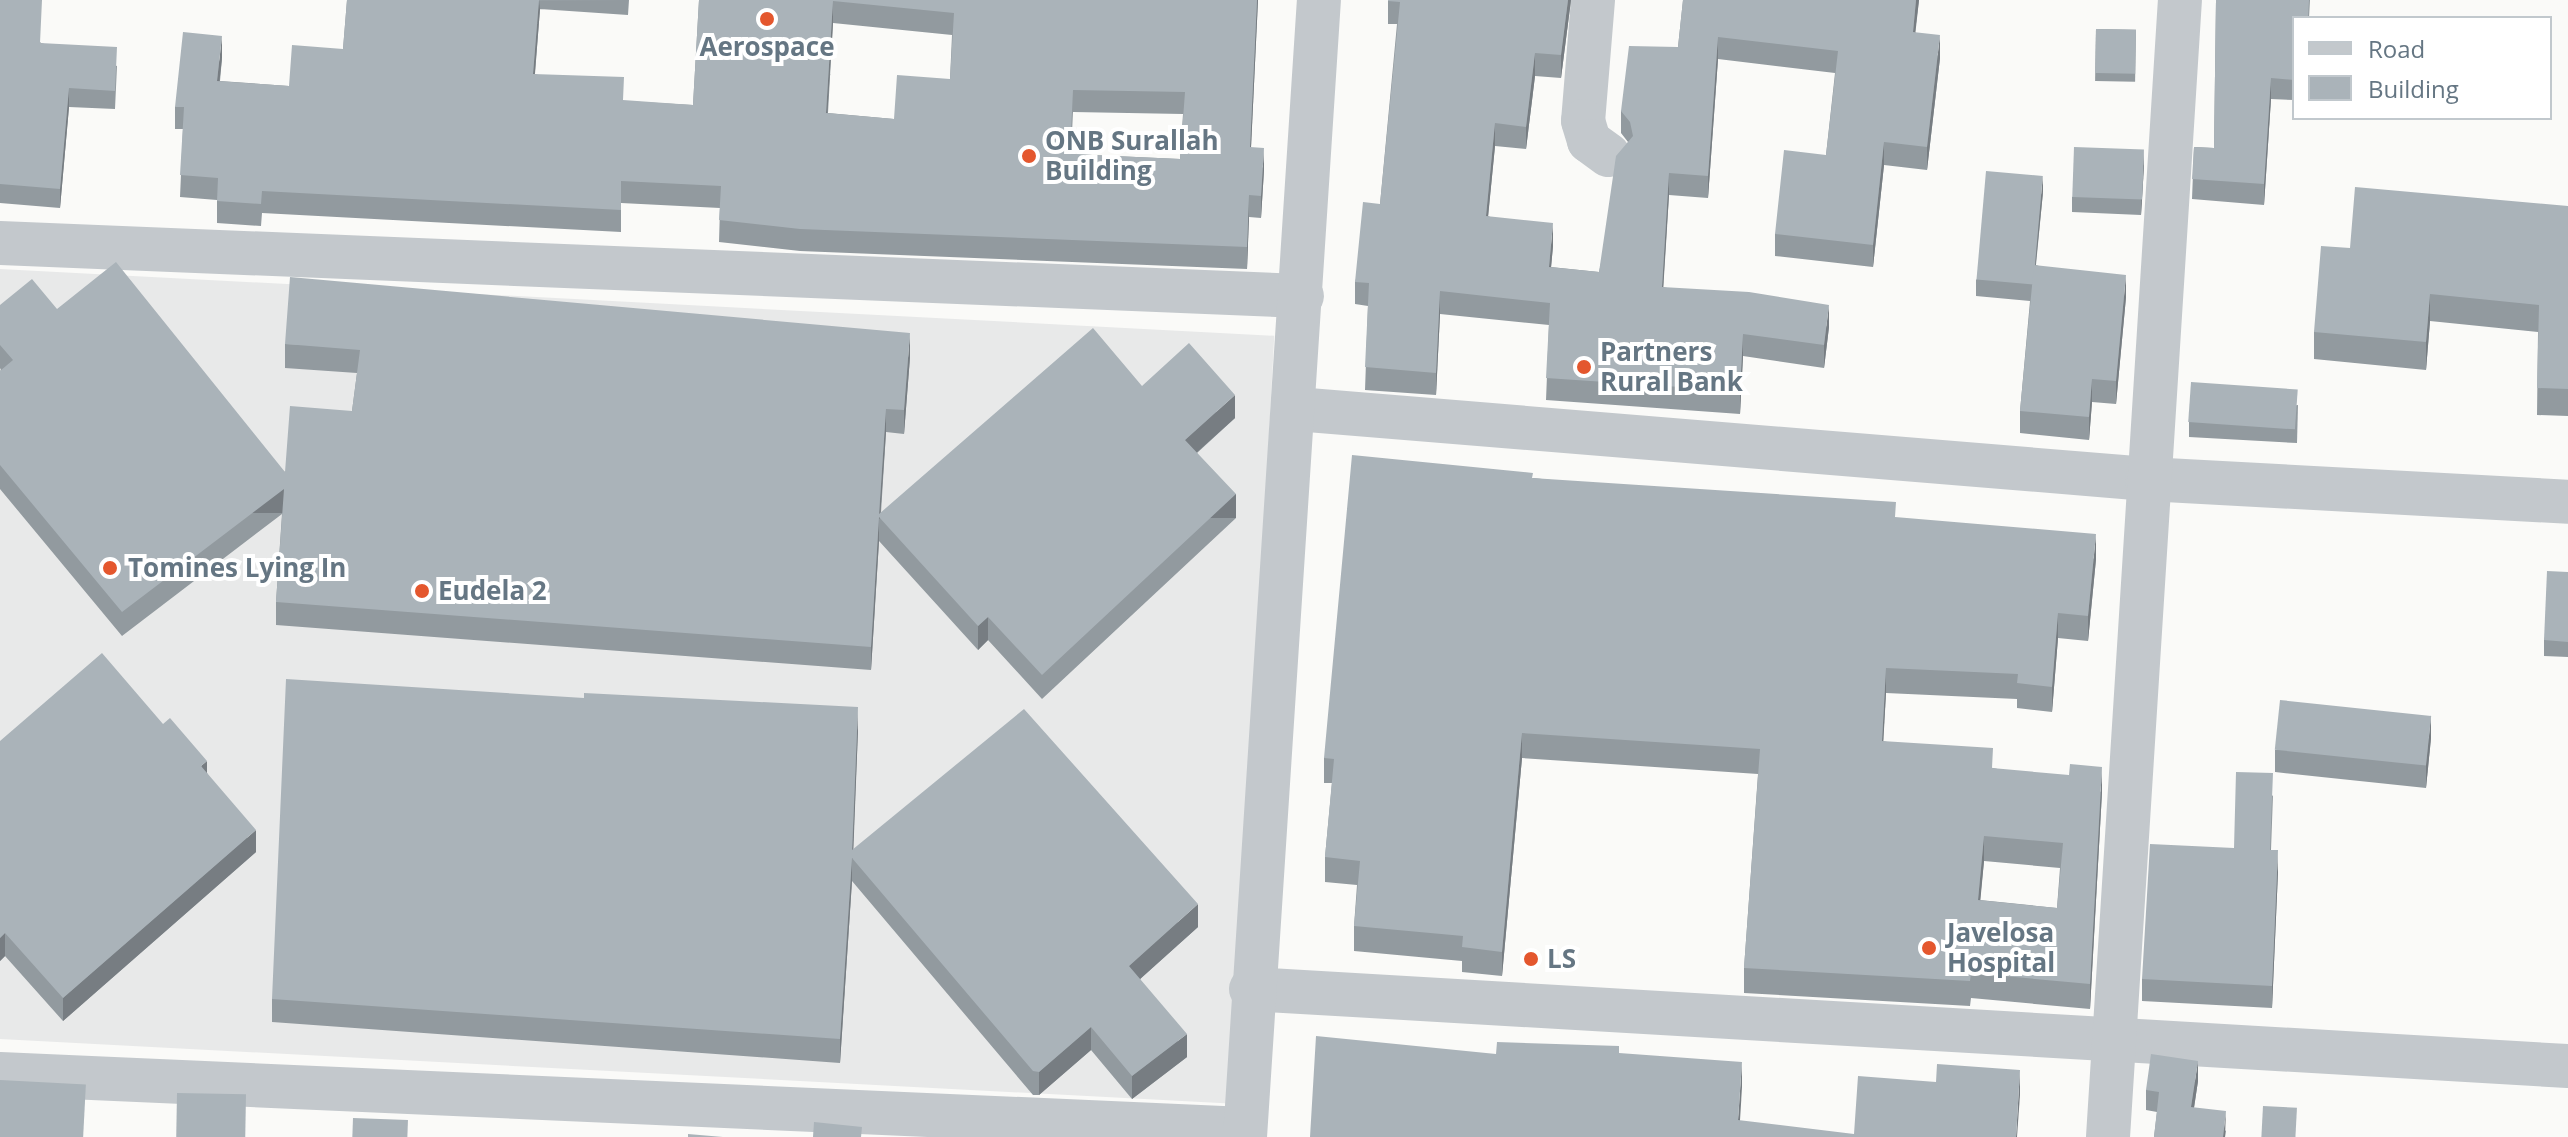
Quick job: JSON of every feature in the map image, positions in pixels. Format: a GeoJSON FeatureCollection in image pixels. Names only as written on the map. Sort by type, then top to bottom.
{"type":"FeatureCollection","features":[{"type":"Feature","properties":{"kind":"street"},"geometry":{"type":"LineString","coordinates":[[0,1074],[1245,1133],[1251,989],[1296,409],[1319,0]]}},
{"type":"Feature","properties":{"kind":"street"},"geometry":{"type":"LineString","coordinates":[[1593,0],[1583,121],[1589,141],[1608,155]]}},
{"type":"Feature","properties":{"kind":"street"},"geometry":{"type":"LineString","coordinates":[[2108,1137],[2147,479],[2180,0]]}},
{"type":"Feature","properties":{"kind":"street"},"geometry":{"type":"LineString","coordinates":[[0,243],[1302,296]]}},
{"type":"Feature","properties":{"kind":"street"},"geometry":{"type":"LineString","coordinates":[[1296,409],[2147,479],[2568,502]]}},
{"type":"Feature","properties":{"kind":"street"},"geometry":{"type":"LineString","coordinates":[[1251,989],[2114,1042],[2568,1066]]}},
{"type":"Feature","properties":{"kind":"shaded area"},"geometry":{"type":"Polygon","coordinates":[[[0,269],[1274,336],[1234,1104],[0,1039],[0,269]]]}},
{"type":"Feature","properties":{"kind":"building"},"geometry":{"type":"Polygon","coordinates":[[[0,0],[42,0],[40,43],[117,47],[115,91],[69,88],[60,189],[0,184],[0,0]]]}},
{"type":"Feature","properties":{"kind":"building"},"geometry":{"type":"Polygon","coordinates":[[[347,0],[539,0],[533,74],[624,77],[623,100],[693,105],[699,0],[1257,0],[1250,147],[1264,148],[1261,196],[1249,195],[1247,247],[800,229],[719,220],[721,186],[621,181],[621,210],[262,191],[261,204],[217,201],[218,178],[180,175],[184,107],[175,107],[183,32],[222,36],[217,81],[289,86],[292,45],[343,49],[347,0]],[[833,1],[826,113],[894,119],[897,75],[950,79],[954,13],[833,1]],[[1073,90],[1070,154],[1180,159],[1185,92],[1073,90]]]}},
{"type":"Feature","properties":{"kind":"building"},"geometry":{"type":"Polygon","coordinates":[[[1388,0],[1568,0],[1561,55],[1535,53],[1526,127],[1495,123],[1486,216],[1553,223],[1549,267],[1599,272],[1616,156],[1633,136],[1630,122],[1621,111],[1629,46],[1678,47],[1683,0],[1916,0],[1913,32],[1940,35],[1927,147],[1884,142],[1873,245],[1775,234],[1784,150],[1826,155],[1838,51],[1718,37],[1708,176],[1669,173],[1662,287],[1749,292],[1829,305],[1824,345],[1743,334],[1740,391],[1546,378],[1550,303],[1440,291],[1436,373],[1365,367],[1369,283],[1355,282],[1363,202],[1380,204],[1400,2],[1388,0]]]}},
{"type":"Feature","properties":{"kind":"building"},"geometry":{"type":"Polygon","coordinates":[[[2216,0],[2309,0],[2308,16],[2292,16],[2292,80],[2271,78],[2264,184],[2192,179],[2194,147],[2214,148],[2216,0]]]}},
{"type":"Feature","properties":{"kind":"building"},"geometry":{"type":"Polygon","coordinates":[[[2096,29],[2136,30],[2135,74],[2095,73],[2096,29]]]}},
{"type":"Feature","properties":{"kind":"building"},"geometry":{"type":"Polygon","coordinates":[[[2074,147],[2144,149],[2142,199],[2072,197],[2074,147]]]}},
{"type":"Feature","properties":{"kind":"building"},"geometry":{"type":"Polygon","coordinates":[[[1986,171],[2043,176],[2033,285],[1977,280],[1986,171]]]}},
{"type":"Feature","properties":{"kind":"building"},"geometry":{"type":"Polygon","coordinates":[[[2355,187],[2568,206],[2568,389],[2537,388],[2539,305],[2430,294],[2426,342],[2314,332],[2321,246],[2350,248],[2355,187]]]}},
{"type":"Feature","properties":{"kind":"building"},"geometry":{"type":"Polygon","coordinates":[[[116,262],[285,472],[290,406],[352,411],[360,350],[285,344],[290,277],[910,333],[904,410],[886,409],[879,514],[1093,328],[1142,386],[1189,343],[1235,395],[1185,440],[1236,494],[1042,675],[988,617],[978,626],[879,517],[871,647],[276,602],[284,489],[122,612],[0,465],[0,371],[13,360],[0,345],[0,305],[32,279],[57,309],[116,262]]]}},
{"type":"Feature","properties":{"kind":"building"},"geometry":{"type":"Polygon","coordinates":[[[2034,265],[2126,275],[2116,381],[2092,379],[2089,417],[2020,411],[2034,265]]]}},
{"type":"Feature","properties":{"kind":"building"},"geometry":{"type":"Polygon","coordinates":[[[2191,382],[2298,389],[2295,429],[2188,422],[2191,382]]]}},
{"type":"Feature","properties":{"kind":"building"},"geometry":{"type":"Polygon","coordinates":[[[1352,455],[1533,473],[1532,478],[1896,502],[1895,517],[2096,534],[2088,616],[2058,613],[2052,687],[2017,683],[2018,674],[1886,668],[1882,741],[1993,748],[1992,768],[2069,775],[2070,764],[2102,767],[2090,984],[1971,973],[1970,981],[1744,968],[1760,749],[1522,733],[1502,952],[1462,947],[1463,936],[1354,926],[1360,861],[1325,857],[1334,759],[1324,758],[1352,455]],[[1984,836],[1978,900],[2057,908],[2063,843],[1984,836]]]}},
{"type":"Feature","properties":{"kind":"building"},"geometry":{"type":"Polygon","coordinates":[[[2547,571],[2568,572],[2568,642],[2544,640],[2547,571]]]}},
{"type":"Feature","properties":{"kind":"building"},"geometry":{"type":"Polygon","coordinates":[[[102,653],[163,724],[170,718],[207,761],[201,766],[256,830],[63,998],[5,933],[0,938],[0,741],[102,653]]]}},
{"type":"Feature","properties":{"kind":"building"},"geometry":{"type":"Polygon","coordinates":[[[286,679],[584,698],[584,693],[858,707],[852,850],[1024,709],[1198,904],[1129,966],[1187,1034],[1132,1076],[1091,1027],[1039,1072],[1033,1071],[852,858],[840,1039],[272,999],[286,679]]]}},
{"type":"Feature","properties":{"kind":"building"},"geometry":{"type":"Polygon","coordinates":[[[2280,700],[2431,716],[2426,766],[2275,750],[2280,700]]]}},
{"type":"Feature","properties":{"kind":"building"},"geometry":{"type":"Polygon","coordinates":[[[2236,772],[2273,773],[2270,850],[2278,850],[2272,986],[2142,979],[2150,844],[2234,848],[2236,772]]]}},
{"type":"Feature","properties":{"kind":"building"},"geometry":{"type":"Polygon","coordinates":[[[1316,1036],[1496,1054],[1497,1042],[1619,1046],[1619,1053],[1742,1062],[1738,1120],[1854,1134],[1858,1076],[1936,1082],[1937,1064],[2020,1070],[2016,1137],[1310,1137],[1316,1036]]]}},
{"type":"Feature","properties":{"kind":"building"},"geometry":{"type":"Polygon","coordinates":[[[2151,1054],[2198,1061],[2191,1107],[2226,1111],[2223,1137],[2154,1137],[2159,1092],[2146,1090],[2151,1054]]]}},
{"type":"Feature","properties":{"kind":"building"},"geometry":{"type":"Polygon","coordinates":[[[0,1080],[86,1085],[83,1137],[0,1137],[0,1080]]]}},
{"type":"Feature","properties":{"kind":"building"},"geometry":{"type":"Polygon","coordinates":[[[177,1093],[246,1094],[245,1137],[176,1137],[177,1093]]]}},
{"type":"Feature","properties":{"kind":"building"},"geometry":{"type":"Polygon","coordinates":[[[2263,1106],[2297,1108],[2295,1137],[2261,1137],[2263,1106]]]}},
{"type":"Feature","properties":{"kind":"building"},"geometry":{"type":"Polygon","coordinates":[[[353,1118],[408,1120],[407,1137],[352,1137],[353,1118]]]}},
{"type":"Feature","properties":{"kind":"building"},"geometry":{"type":"Polygon","coordinates":[[[814,1122],[862,1127],[861,1137],[813,1137],[814,1122]]]}},
{"type":"Feature","properties":{"kind":"building"},"geometry":{"type":"Polygon","coordinates":[[[688,1134],[723,1137],[688,1137],[688,1134]]]}},
{"type":"Feature","properties":{"kind":"place","name":"Aerospace"},"geometry":{"type":"Point","coordinates":[767,19]}},
{"type":"Feature","properties":{"kind":"place","name":"ONB Surallah Building"},"geometry":{"type":"Point","coordinates":[1029,156]}},
{"type":"Feature","properties":{"kind":"place","name":"Partners Rural Bank"},"geometry":{"type":"Point","coordinates":[1584,367]}},
{"type":"Feature","properties":{"kind":"place","name":"Tomines Lying In"},"geometry":{"type":"Point","coordinates":[110,568]}},
{"type":"Feature","properties":{"kind":"place","name":"Eudela 2"},"geometry":{"type":"Point","coordinates":[422,591]}},
{"type":"Feature","properties":{"kind":"place","name":"Javelosa Hospital"},"geometry":{"type":"Point","coordinates":[1929,948]}},
{"type":"Feature","properties":{"kind":"place","name":"LS"},"geometry":{"type":"Point","coordinates":[1531,959]}}]}
